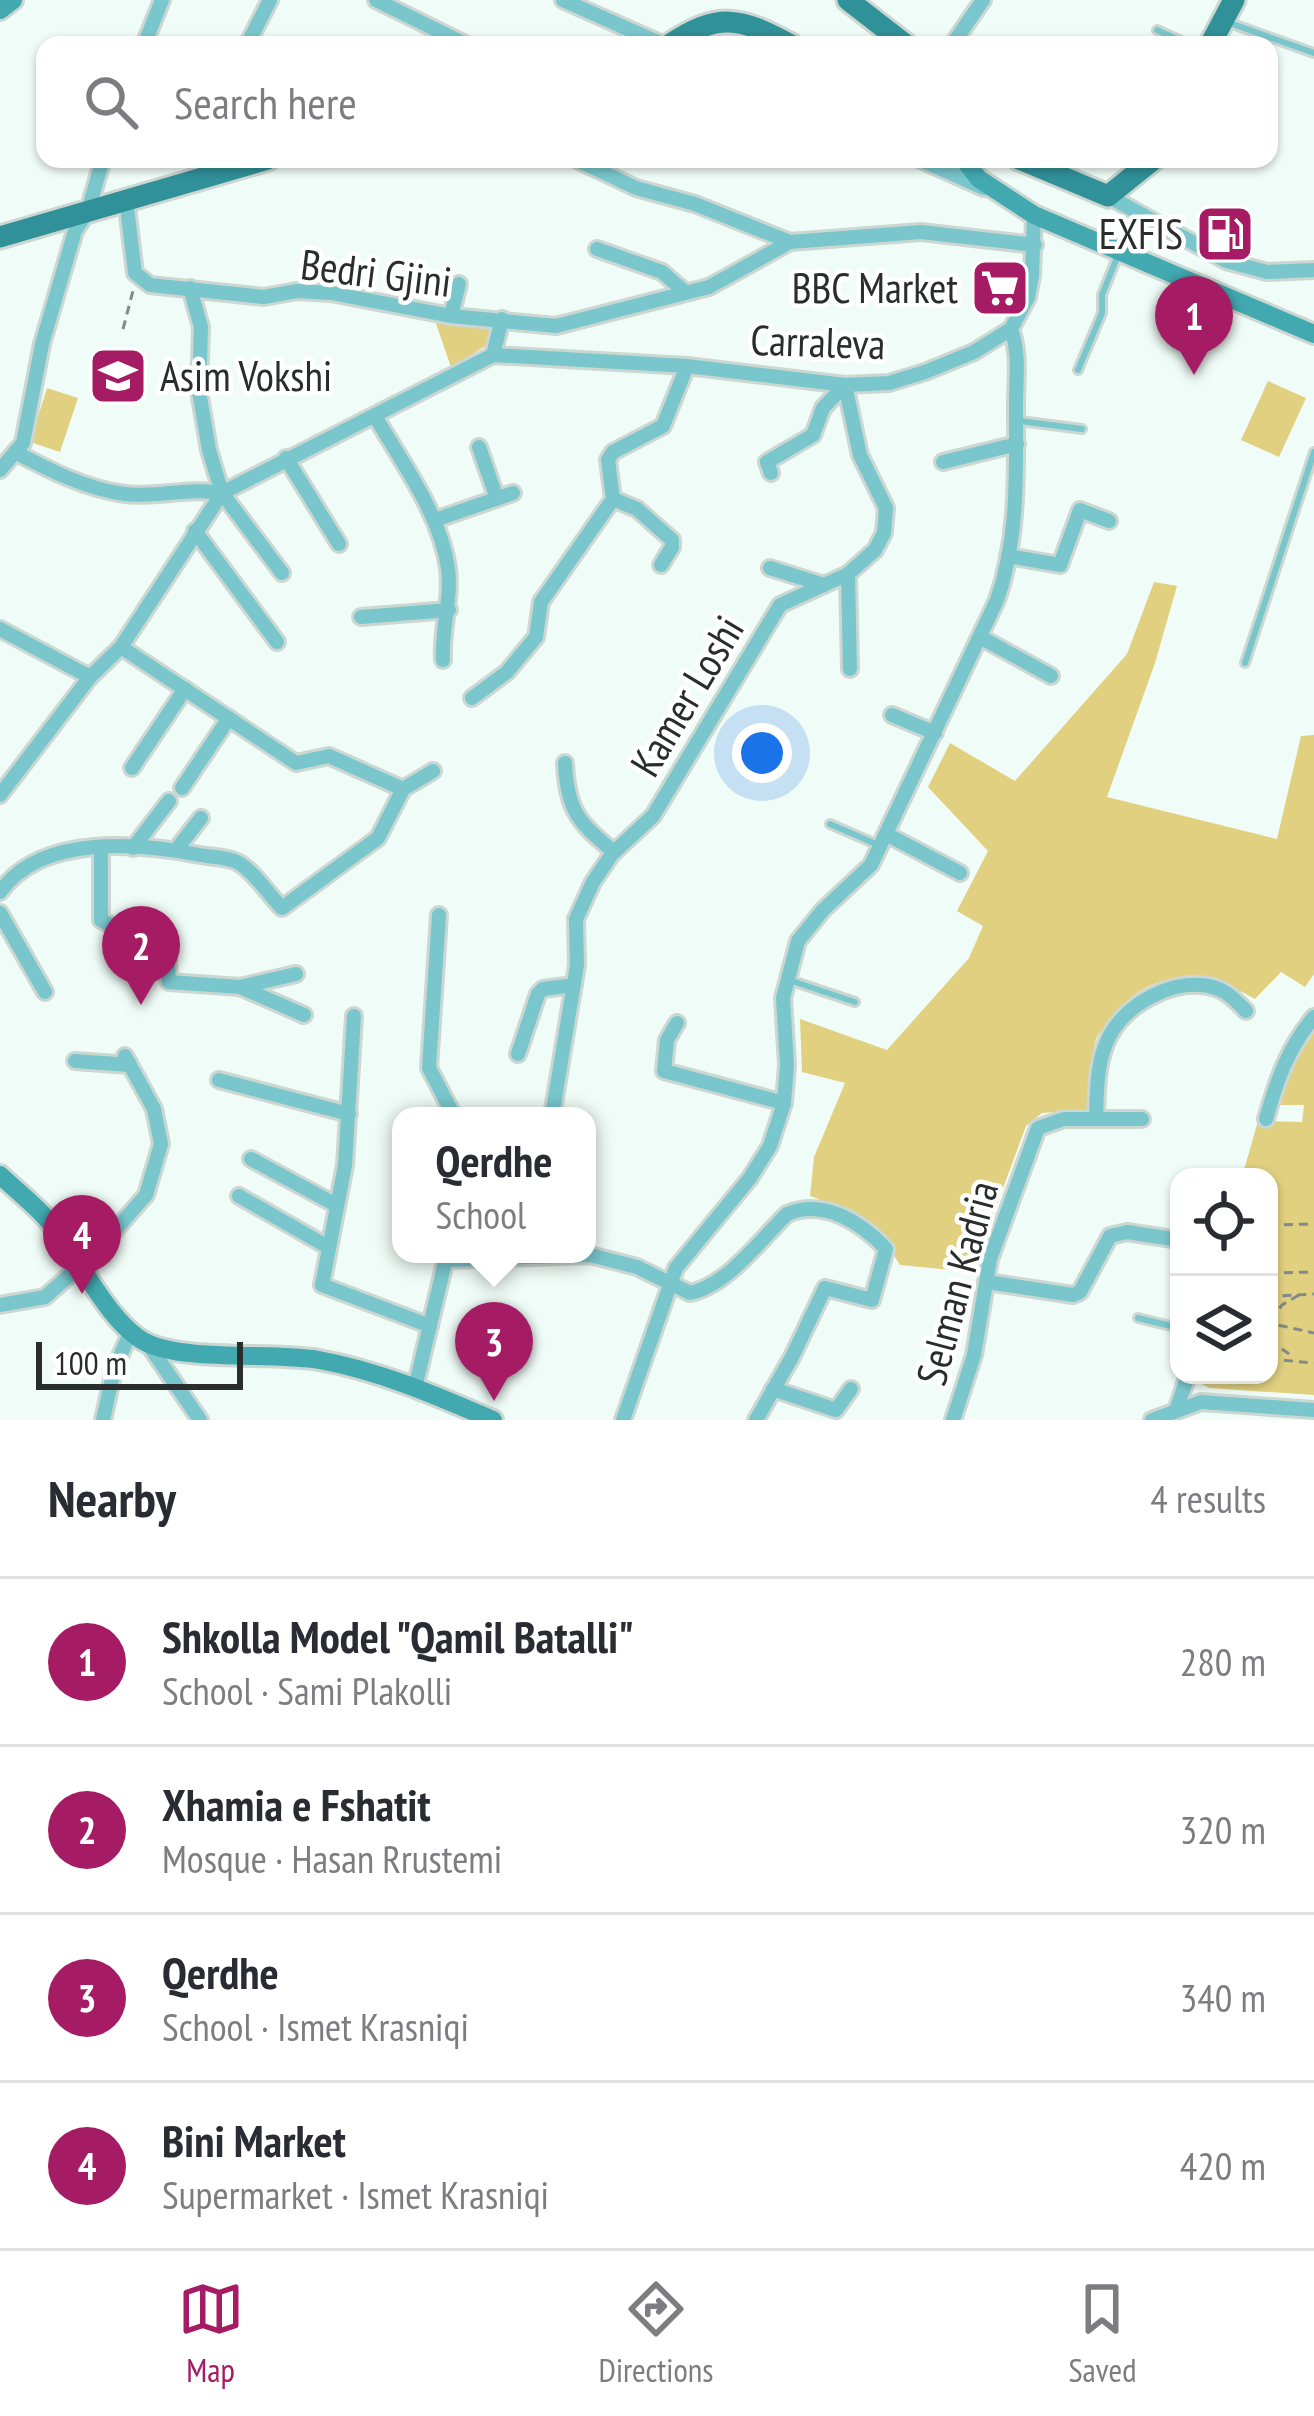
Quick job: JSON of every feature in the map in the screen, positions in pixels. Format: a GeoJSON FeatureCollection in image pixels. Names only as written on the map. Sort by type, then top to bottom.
{"type":"FeatureCollection","features":[{"type":"Feature","properties":{"kind":"main road"},"geometry":{"type":"LineString","coordinates":[[1229,23],[1248,0]]}},
{"type":"Feature","properties":{"kind":"main road"},"geometry":{"type":"LineString","coordinates":[[856,2],[896,36]]}},
{"type":"Feature","properties":{"kind":"main road"},"geometry":{"type":"LineString","coordinates":[[685,36],[716,21],[745,23],[772,36]]}},
{"type":"Feature","properties":{"kind":"main road"},"geometry":{"type":"LineString","coordinates":[[0,237],[209,168]]}},
{"type":"Feature","properties":{"kind":"main road"},"geometry":{"type":"LineString","coordinates":[[1044,168],[1108,196],[1143,168]]}},
{"type":"Feature","properties":{"kind":"main road"},"geometry":{"type":"LineString","coordinates":[[1062,168],[1071,178]]}},
{"type":"Feature","properties":{"kind":"main road"},"geometry":{"type":"LineString","coordinates":[[1127,181],[1134,168]]}},
{"type":"Feature","properties":{"kind":"street"},"geometry":{"type":"LineString","coordinates":[[0,10],[13,0]]}},
{"type":"Feature","properties":{"kind":"street"},"geometry":{"type":"LineString","coordinates":[[148,36],[162,0]]}},
{"type":"Feature","properties":{"kind":"street"},"geometry":{"type":"LineString","coordinates":[[252,36],[270,0]]}},
{"type":"Feature","properties":{"kind":"street"},"geometry":{"type":"LineString","coordinates":[[376,0],[449,36]]}},
{"type":"Feature","properties":{"kind":"street"},"geometry":{"type":"LineString","coordinates":[[563,0],[645,36]]}},
{"type":"Feature","properties":{"kind":"street"},"geometry":{"type":"LineString","coordinates":[[958,36],[983,0]]}},
{"type":"Feature","properties":{"kind":"street"},"geometry":{"type":"LineString","coordinates":[[0,470],[27,428],[37,361],[75,231],[88,211],[100,168]]}},
{"type":"Feature","properties":{"kind":"street"},"geometry":{"type":"LineString","coordinates":[[594,168],[636,188],[695,204],[790,242]]}},
{"type":"Feature","properties":{"kind":"street"},"geometry":{"type":"LineString","coordinates":[[940,168],[1119,253],[1314,334]]}},
{"type":"Feature","properties":{"kind":"street"},"geometry":{"type":"LineString","coordinates":[[973,168],[1000,194]]}},
{"type":"Feature","properties":{"kind":"street"},"geometry":{"type":"LineString","coordinates":[[1108,196],[1226,262],[1267,272],[1314,270]]}},
{"type":"Feature","properties":{"kind":"street"},"geometry":{"type":"LineString","coordinates":[[126,199],[135,274]]}},
{"type":"Feature","properties":{"kind":"street"},"geometry":{"type":"LineString","coordinates":[[623,1420],[668,1284],[690,1249],[763,1161],[784,1103],[786,979],[798,941],[808,925],[864,874],[884,841],[1004,579],[1017,444],[1017,366],[1011,329],[1028,297],[1034,215]]}},
{"type":"Feature","properties":{"kind":"street","name":"Bedri Gjini"},"geometry":{"type":"LineString","coordinates":[[135,274],[150,285],[264,297],[331,292],[452,316],[556,326],[709,286],[790,242],[921,232],[1035,245]]}},
{"type":"Feature","properties":{"kind":"street"},"geometry":{"type":"LineString","coordinates":[[597,249],[662,272],[684,291]]}},
{"type":"Feature","properties":{"kind":"street"},"geometry":{"type":"LineString","coordinates":[[452,316],[459,284]]}},
{"type":"Feature","properties":{"kind":"street"},"geometry":{"type":"LineString","coordinates":[[190,288],[200,327],[199,392],[222,493],[282,573]]}},
{"type":"Feature","properties":{"kind":"street"},"geometry":{"type":"LineString","coordinates":[[0,795],[90,677],[121,646],[222,493],[493,355],[502,319]]}},
{"type":"Feature","properties":{"kind":"street","name":"Carraleva"},"geometry":{"type":"LineString","coordinates":[[493,355],[687,366],[845,385],[889,383],[974,352],[1011,329]]}},
{"type":"Feature","properties":{"kind":"street"},"geometry":{"type":"LineString","coordinates":[[472,698],[507,672],[536,637],[541,602],[613,499],[608,460],[613,452],[663,426],[687,366]]}},
{"type":"Feature","properties":{"kind":"street"},"geometry":{"type":"LineString","coordinates":[[771,473],[767,462],[813,435],[823,408],[845,385]]}},
{"type":"Feature","properties":{"kind":"street","name":"Kamer Loshi"},"geometry":{"type":"LineString","coordinates":[[554,1107],[574,985],[576,919],[593,882],[614,852],[653,816],[780,605],[848,574],[874,550],[884,533],[886,508],[860,455],[845,385]]}},
{"type":"Feature","properties":{"kind":"street"},"geometry":{"type":"LineString","coordinates":[[375,416],[435,520],[447,566],[449,610],[442,630],[443,660]]}},
{"type":"Feature","properties":{"kind":"street"},"geometry":{"type":"LineString","coordinates":[[943,463],[1017,444]]}},
{"type":"Feature","properties":{"kind":"street"},"geometry":{"type":"LineString","coordinates":[[435,520],[505,494],[478,446]]}},
{"type":"Feature","properties":{"kind":"street"},"geometry":{"type":"LineString","coordinates":[[15,452],[68,478],[126,494],[203,489],[222,493]]}},
{"type":"Feature","properties":{"kind":"street"},"geometry":{"type":"LineString","coordinates":[[286,458],[339,544]]}},
{"type":"Feature","properties":{"kind":"street"},"geometry":{"type":"LineString","coordinates":[[613,499],[637,509],[672,540],[661,565]]}},
{"type":"Feature","properties":{"kind":"street"},"geometry":{"type":"LineString","coordinates":[[1009,556],[1060,565],[1080,510],[1109,521]]}},
{"type":"Feature","properties":{"kind":"street"},"geometry":{"type":"LineString","coordinates":[[195,531],[277,642]]}},
{"type":"Feature","properties":{"kind":"street"},"geometry":{"type":"LineString","coordinates":[[770,568],[824,586]]}},
{"type":"Feature","properties":{"kind":"street"},"geometry":{"type":"LineString","coordinates":[[848,574],[850,668]]}},
{"type":"Feature","properties":{"kind":"street"},"geometry":{"type":"LineString","coordinates":[[361,617],[449,610]]}},
{"type":"Feature","properties":{"kind":"street"},"geometry":{"type":"LineString","coordinates":[[0,629],[90,677]]}},
{"type":"Feature","properties":{"kind":"street"},"geometry":{"type":"LineString","coordinates":[[980,637],[1051,676]]}},
{"type":"Feature","properties":{"kind":"street"},"geometry":{"type":"LineString","coordinates":[[121,646],[296,763],[329,756],[403,789]]}},
{"type":"Feature","properties":{"kind":"street"},"geometry":{"type":"LineString","coordinates":[[132,768],[185,688]]}},
{"type":"Feature","properties":{"kind":"street"},"geometry":{"type":"LineString","coordinates":[[892,715],[935,733]]}},
{"type":"Feature","properties":{"kind":"street"},"geometry":{"type":"LineString","coordinates":[[182,788],[229,718]]}},
{"type":"Feature","properties":{"kind":"street","name":"Kamer Loshi"},"geometry":{"type":"LineString","coordinates":[[565,763],[566,794],[572,808],[585,828],[614,852]]}},
{"type":"Feature","properties":{"kind":"street"},"geometry":{"type":"LineString","coordinates":[[0,892],[13,874],[62,852],[176,850],[238,862],[282,908],[378,838],[403,789],[433,771]]}},
{"type":"Feature","properties":{"kind":"street"},"geometry":{"type":"LineString","coordinates":[[133,848],[169,801]]}},
{"type":"Feature","properties":{"kind":"street"},"geometry":{"type":"LineString","coordinates":[[176,850],[201,818]]}},
{"type":"Feature","properties":{"kind":"street"},"geometry":{"type":"LineString","coordinates":[[884,841],[960,873]]}},
{"type":"Feature","properties":{"kind":"street"},"geometry":{"type":"LineString","coordinates":[[100,848],[101,920],[139,940],[168,963],[169,982],[240,987],[296,974]]}},
{"type":"Feature","properties":{"kind":"street"},"geometry":{"type":"LineString","coordinates":[[0,914],[45,992]]}},
{"type":"Feature","properties":{"kind":"street"},"geometry":{"type":"LineString","coordinates":[[440,915],[428,1068],[449,1107]]}},
{"type":"Feature","properties":{"kind":"street"},"geometry":{"type":"LineString","coordinates":[[518,1054],[538,994],[543,988],[574,985]]}},
{"type":"Feature","properties":{"kind":"street"},"geometry":{"type":"LineString","coordinates":[[1096,1119],[1102,1054],[1132,1007],[1168,991],[1207,986],[1229,994],[1246,1011]]}},
{"type":"Feature","properties":{"kind":"street"},"geometry":{"type":"LineString","coordinates":[[240,987],[304,1016]]}},
{"type":"Feature","properties":{"kind":"street"},"geometry":{"type":"LineString","coordinates":[[355,1016],[349,1114],[322,1285],[430,1326]]}},
{"type":"Feature","properties":{"kind":"street"},"geometry":{"type":"LineString","coordinates":[[1266,1119],[1283,1063],[1314,1017]]}},
{"type":"Feature","properties":{"kind":"street"},"geometry":{"type":"LineString","coordinates":[[677,1023],[667,1040],[664,1071],[784,1103]]}},
{"type":"Feature","properties":{"kind":"street"},"geometry":{"type":"LineString","coordinates":[[0,1305],[45,1297],[146,1195],[161,1144],[154,1109],[128,1060],[75,1061]]}},
{"type":"Feature","properties":{"kind":"street"},"geometry":{"type":"LineString","coordinates":[[218,1081],[349,1114]]}},
{"type":"Feature","properties":{"kind":"street","name":"Selman Kadria"},"geometry":{"type":"LineString","coordinates":[[953,1420],[974,1354],[1001,1224],[1038,1128],[1050,1121],[1142,1119]]}},
{"type":"Feature","properties":{"kind":"street"},"geometry":{"type":"LineString","coordinates":[[251,1160],[336,1204]]}},
{"type":"Feature","properties":{"kind":"street"},"geometry":{"type":"LineString","coordinates":[[0,1175],[57,1230],[131,1330],[148,1344],[200,1420]]}},
{"type":"Feature","properties":{"kind":"street"},"geometry":{"type":"LineString","coordinates":[[239,1196],[328,1247]]}},
{"type":"Feature","properties":{"kind":"street"},"geometry":{"type":"LineString","coordinates":[[596,1256],[638,1267],[690,1293],[734,1266],[796,1210],[825,1211],[867,1228],[886,1249],[872,1300],[825,1288],[755,1420]]}},
{"type":"Feature","properties":{"kind":"street"},"geometry":{"type":"LineString","coordinates":[[986,1282],[1073,1295],[1080,1292],[1110,1235],[1127,1232],[1170,1239]]}},
{"type":"Feature","properties":{"kind":"street"},"geometry":{"type":"LineString","coordinates":[[415,1388],[446,1263]]}},
{"type":"Feature","properties":{"kind":"street"},"geometry":{"type":"LineString","coordinates":[[104,1420],[114,1370],[131,1330]]}},
{"type":"Feature","properties":{"kind":"street"},"geometry":{"type":"LineString","coordinates":[[148,1344],[316,1360],[382,1375],[494,1420]]}},
{"type":"Feature","properties":{"kind":"street"},"geometry":{"type":"LineString","coordinates":[[1178,1408],[1185,1384]]}},
{"type":"Feature","properties":{"kind":"street"},"geometry":{"type":"LineString","coordinates":[[773,1389],[836,1410],[851,1389]]}},
{"type":"Feature","properties":{"kind":"street"},"geometry":{"type":"LineString","coordinates":[[1152,1420],[1178,1408],[1214,1402],[1314,1409]]}},
{"type":"Feature","properties":{"kind":"lane"},"geometry":{"type":"LineString","coordinates":[[1229,23],[1266,36]]}},
{"type":"Feature","properties":{"kind":"lane"},"geometry":{"type":"LineString","coordinates":[[1157,29],[1171,36]]}},
{"type":"Feature","properties":{"kind":"lane"},"geometry":{"type":"LineString","coordinates":[[1278,40],[1314,53]]}},
{"type":"Feature","properties":{"kind":"lane"},"geometry":{"type":"LineString","coordinates":[[1226,262],[1246,227]]}},
{"type":"Feature","properties":{"kind":"lane"},"geometry":{"type":"LineString","coordinates":[[1078,370],[1102,313],[1102,295],[1119,253]]}},
{"type":"Feature","properties":{"kind":"lane"},"geometry":{"type":"LineString","coordinates":[[1016,421],[1082,429]]}},
{"type":"Feature","properties":{"kind":"lane"},"geometry":{"type":"LineString","coordinates":[[1244,663],[1314,452]]}},
{"type":"Feature","properties":{"kind":"lane"},"geometry":{"type":"LineString","coordinates":[[830,824],[884,841]]}},
{"type":"Feature","properties":{"kind":"lane"},"geometry":{"type":"LineString","coordinates":[[786,979],[855,1002]]}},
{"type":"Feature","properties":{"kind":"lane"},"geometry":{"type":"LineString","coordinates":[[1138,1318],[1170,1326]]}},
{"type":"Feature","properties":{"kind":"path"},"geometry":{"type":"LineString","coordinates":[[123,329],[135,274]]}},
{"type":"Feature","properties":{"kind":"path"},"geometry":{"type":"LineString","coordinates":[[1278,1225],[1314,1224]]}},
{"type":"Feature","properties":{"kind":"path"},"geometry":{"type":"LineString","coordinates":[[1278,1273],[1314,1272]]}},
{"type":"Feature","properties":{"kind":"path"},"geometry":{"type":"LineString","coordinates":[[1278,1297],[1314,1294]]}},
{"type":"Feature","properties":{"kind":"path"},"geometry":{"type":"LineString","coordinates":[[1299,1295],[1282,1304],[1273,1317],[1278,1325],[1314,1333]]}},
{"type":"Feature","properties":{"kind":"path"},"geometry":{"type":"LineString","coordinates":[[1278,1347],[1292,1362]]}},
{"type":"Feature","properties":{"kind":"path"},"geometry":{"type":"LineString","coordinates":[[1278,1360],[1314,1363]]}},
{"type":"Feature","properties":{"kind":"shaded area"},"geometry":{"type":"Polygon","coordinates":[[[434,318],[494,324],[489,344],[451,367],[434,318]]]}},
{"type":"Feature","properties":{"kind":"shaded area"},"geometry":{"type":"Polygon","coordinates":[[[1268,381],[1306,398],[1279,457],[1241,440],[1268,381]]]}},
{"type":"Feature","properties":{"kind":"shaded area"},"geometry":{"type":"Polygon","coordinates":[[[47,388],[78,398],[60,452],[30,442],[47,388]]]}},
{"type":"Feature","properties":{"kind":"shaded area"},"geometry":{"type":"Polygon","coordinates":[[[1154,582],[1177,586],[1107,797],[1277,839],[1301,736],[1314,735],[1314,974],[1305,987],[1281,972],[1255,999],[1197,978],[1159,982],[1142,990],[1125,1002],[1096,1040],[1089,1110],[1042,1113],[1026,1126],[972,1272],[900,1265],[862,1222],[810,1196],[814,1157],[845,1083],[802,1072],[800,1019],[887,1050],[969,958],[983,926],[957,911],[988,851],[928,787],[950,743],[1015,781],[1127,654],[1154,582]]]}},
{"type":"Feature","properties":{"kind":"shaded area"},"geometry":{"type":"Polygon","coordinates":[[[1314,1029],[1314,1395],[1209,1388],[1202,1384],[1278,1384],[1278,1168],[1245,1168],[1258,1121],[1302,1122],[1304,1105],[1280,1105],[1297,1046],[1314,1029]]]}},
{"type":"Feature","properties":{"kind":"place","name":"EXFIS"},"geometry":{"type":"Point","coordinates":[1225,234]}},
{"type":"Feature","properties":{"kind":"place","name":"BBC Market"},"geometry":{"type":"Point","coordinates":[1000,288]}},
{"type":"Feature","properties":{"kind":"place","name":"Shkolla Model \"Qamil Batalli\""},"geometry":{"type":"Point","coordinates":[1194,375]}},
{"type":"Feature","properties":{"kind":"place","name":"Asim Vokshi"},"geometry":{"type":"Point","coordinates":[118,376]}},
{"type":"Feature","properties":{"kind":"place","name":"Xhamia e Fshatit"},"geometry":{"type":"Point","coordinates":[141,1005]}},
{"type":"Feature","properties":{"kind":"place","name":"Bini Market"},"geometry":{"type":"Point","coordinates":[82,1294]}},
{"type":"Feature","properties":{"kind":"place","name":"Qerdhe"},"geometry":{"type":"Point","coordinates":[494,1401]}}]}
